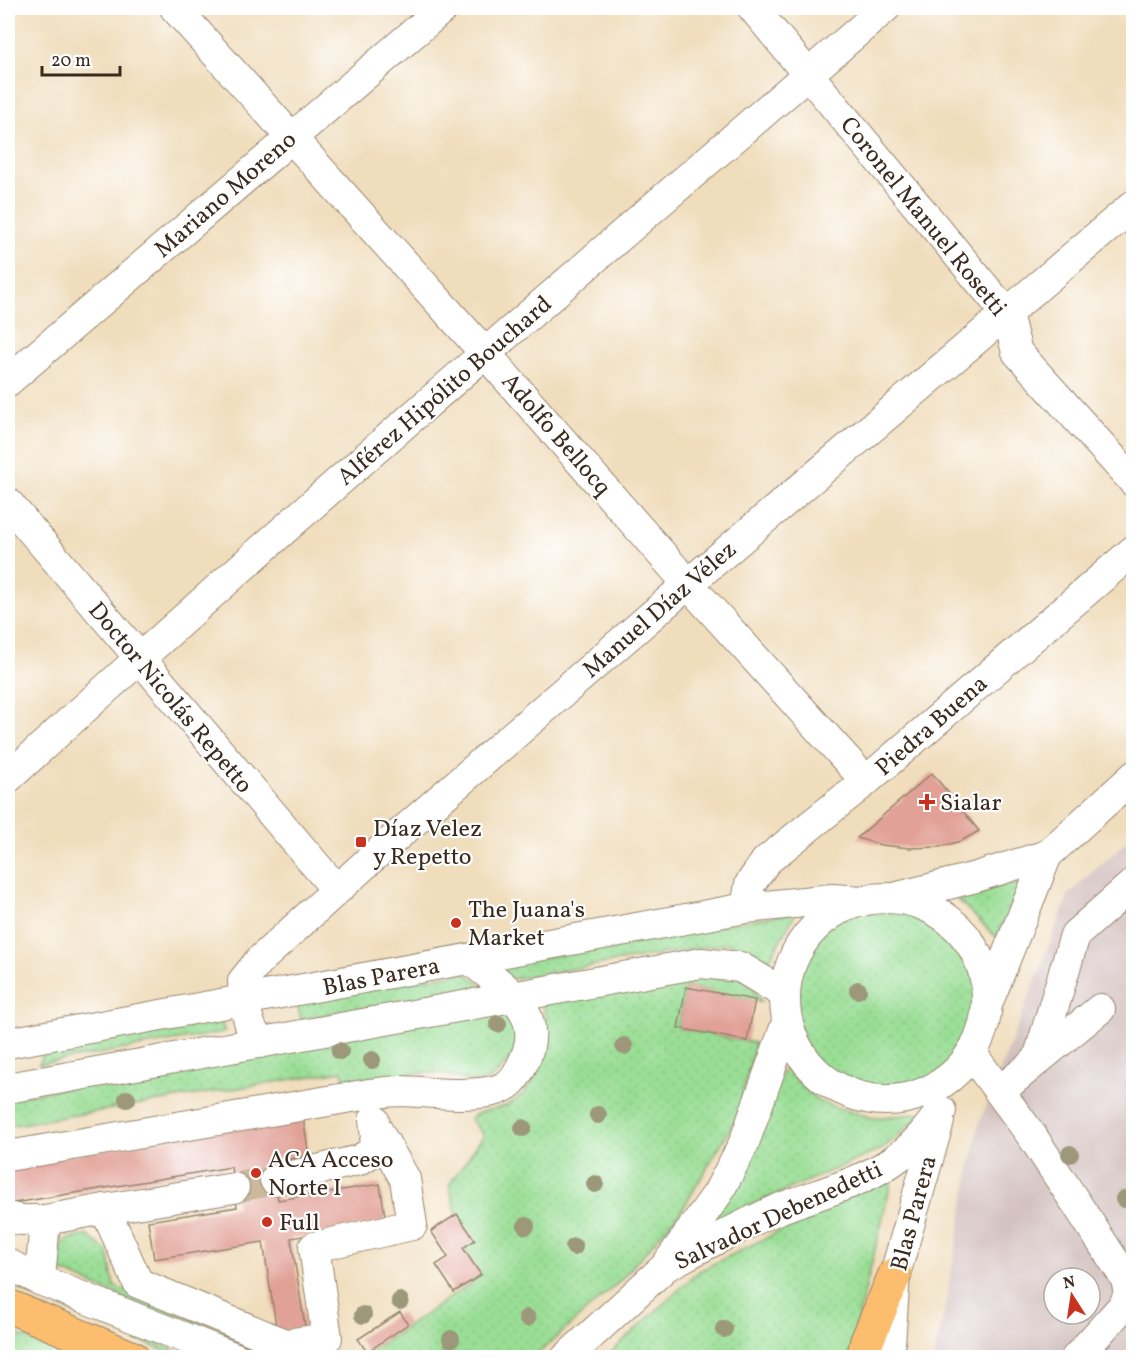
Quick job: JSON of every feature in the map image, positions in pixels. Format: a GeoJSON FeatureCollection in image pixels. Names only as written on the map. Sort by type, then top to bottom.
{"type":"FeatureCollection","features":[{"type":"Feature","properties":{"kind":"highway"},"geometry":{"type":"LineString","coordinates":[[863,1358],[867,1341],[895,1274]]}},
{"type":"Feature","properties":{"kind":"highway"},"geometry":{"type":"LineString","coordinates":[[8,1306],[133,1358]]}},
{"type":"Feature","properties":{"kind":"street","name":"Adolfo Bellocq"},"geometry":{"type":"LineString","coordinates":[[175,8],[866,781]]}},
{"type":"Feature","properties":{"kind":"street","name":"Mariano Moreno"},"geometry":{"type":"LineString","coordinates":[[8,381],[443,8]]}},
{"type":"Feature","properties":{"kind":"street","name":"Coronel Manuel Rosetti"},"geometry":{"type":"LineString","coordinates":[[753,8],[1007,314],[1017,352],[1134,482]]}},
{"type":"Feature","properties":{"kind":"street","name":"Alférez Hipólito Bouchard"},"geometry":{"type":"LineString","coordinates":[[8,777],[138,658],[485,353],[885,8]]}},
{"type":"Feature","properties":{"kind":"street","name":"Manuel Díaz Vélez"},"geometry":{"type":"LineString","coordinates":[[259,1043],[250,1025],[244,1002],[243,981],[259,961],[336,889],[688,584],[1134,205]]}},
{"type":"Feature","properties":{"kind":"street","name":"Doctor Nicolás Repetto"},"geometry":{"type":"LineString","coordinates":[[8,503],[336,889]]}},
{"type":"Feature","properties":{"kind":"street","name":"Piedra Buena"},"geometry":{"type":"LineString","coordinates":[[746,908],[750,884],[766,861],[866,781],[1134,550]]}},
{"type":"Feature","properties":{"kind":"street"},"geometry":{"type":"LineString","coordinates":[[1047,855],[987,1005],[982,1030],[963,1063],[936,1086],[914,1095],[891,1099],[868,1098],[845,1091],[825,1080],[808,1064],[795,1044],[786,1008],[788,972],[796,952],[808,934],[823,920],[842,908],[862,901],[892,898],[976,877],[1047,855],[1134,776]]}},
{"type":"Feature","properties":{"kind":"street"},"geometry":{"type":"LineString","coordinates":[[1038,1059],[1075,935],[1134,883]]}},
{"type":"Feature","properties":{"kind":"street"},"geometry":{"type":"LineString","coordinates":[[892,898],[923,904],[951,921],[971,945],[984,974],[987,1005]]}},
{"type":"Feature","properties":{"kind":"street","name":"Blas Parera"},"geometry":{"type":"LineString","coordinates":[[19,1042],[746,908],[832,899],[862,901]]}},
{"type":"Feature","properties":{"kind":"street"},"geometry":{"type":"LineString","coordinates":[[8,1156],[369,1094],[398,1091],[471,1094],[495,1090],[515,1081],[530,1051],[531,1031],[525,1012],[515,997],[469,959]]}},
{"type":"Feature","properties":{"kind":"street","name":"Blas Parera"},"geometry":{"type":"LineString","coordinates":[[8,1088],[701,963],[740,967],[786,1008]]}},
{"type":"Feature","properties":{"kind":"street","name":"Salvador Debenedetti"},"geometry":{"type":"LineString","coordinates":[[566,1358],[665,1267],[718,1193],[744,1143],[786,1008]]}},
{"type":"Feature","properties":{"kind":"street"},"geometry":{"type":"LineString","coordinates":[[1000,1091],[1100,1009]]}},
{"type":"Feature","properties":{"kind":"street"},"geometry":{"type":"LineString","coordinates":[[8,1073],[19,1042]]}},
{"type":"Feature","properties":{"kind":"street"},"geometry":{"type":"LineString","coordinates":[[963,1063],[1000,1091],[1126,1280],[1129,1294],[1124,1305],[1076,1358]]}},
{"type":"Feature","properties":{"kind":"street","name":"Blas Parera"},"geometry":{"type":"LineString","coordinates":[[889,1358],[895,1274],[941,1112],[963,1063]]}},
{"type":"Feature","properties":{"kind":"street"},"geometry":{"type":"LineString","coordinates":[[275,1180],[359,1160],[372,1152],[376,1138],[369,1094]]}},
{"type":"Feature","properties":{"kind":"street","name":"Salvador Debenedetti"},"geometry":{"type":"LineString","coordinates":[[665,1267],[777,1210],[880,1170],[920,1139],[941,1112]]}},
{"type":"Feature","properties":{"kind":"street"},"geometry":{"type":"LineString","coordinates":[[105,1209],[138,1283],[285,1344],[327,1338],[314,1246],[412,1224],[405,1179],[375,1126]]}},
{"type":"Feature","properties":{"kind":"street"},"geometry":{"type":"LineString","coordinates":[[8,1217],[21,1220],[45,1220],[234,1188]]}},
{"type":"Feature","properties":{"kind":"street"},"geometry":{"type":"LineString","coordinates":[[39,1281],[45,1220]]}},
{"type":"Feature","properties":{"kind":"street"},"geometry":{"type":"LineString","coordinates":[[8,1264],[39,1281],[235,1358]]}},
{"type":"Feature","properties":{"kind":"shaded area"},"geometry":{"type":"Polygon","coordinates":[[[1133,835],[1133,1357],[933,1358],[942,1322],[978,1127],[1069,894],[1133,835]]]}},
{"type":"Feature","properties":{"kind":"green space"},"geometry":{"type":"Polygon","coordinates":[[[1023,883],[996,937],[951,893],[1023,883]]]}},
{"type":"Feature","properties":{"kind":"green space"},"geometry":{"type":"Polygon","coordinates":[[[886,898],[906,900],[933,910],[950,921],[964,935],[979,961],[985,979],[987,999],[985,1019],[975,1046],[964,1063],[950,1077],[924,1092],[906,1098],[886,1100],[866,1098],[839,1088],[822,1077],[808,1063],[793,1037],[787,1019],[785,999],[787,979],[797,952],[808,935],[822,921],[848,906],[866,900],[886,898]]]}},
{"type":"Feature","properties":{"kind":"green space"},"geometry":{"type":"Polygon","coordinates":[[[796,912],[770,959],[728,943],[512,979],[495,966],[796,912]]]}},
{"type":"Feature","properties":{"kind":"green space"},"geometry":{"type":"Polygon","coordinates":[[[726,969],[747,979],[762,1002],[686,987],[678,1028],[755,1043],[737,1117],[682,1210],[619,1282],[534,1357],[361,1358],[474,1281],[449,1185],[484,1135],[470,1119],[482,1112],[505,1106],[514,1101],[535,1077],[546,1046],[547,1028],[543,1003],[726,969]]]}},
{"type":"Feature","properties":{"kind":"green space"},"geometry":{"type":"Polygon","coordinates":[[[464,972],[485,987],[301,1019],[296,1001],[464,972]]]}},
{"type":"Feature","properties":{"kind":"green space"},"geometry":{"type":"Polygon","coordinates":[[[506,1007],[514,1023],[516,1046],[508,1061],[493,1077],[485,1081],[478,1082],[445,1074],[427,1073],[403,1074],[345,1083],[342,1071],[8,1126],[10,1098],[506,1007]]]}},
{"type":"Feature","properties":{"kind":"green space"},"geometry":{"type":"Polygon","coordinates":[[[220,1019],[225,1032],[39,1064],[47,1046],[220,1019]]]}},
{"type":"Feature","properties":{"kind":"green space"},"geometry":{"type":"Polygon","coordinates":[[[785,1068],[819,1102],[873,1118],[924,1113],[882,1149],[707,1224],[785,1068]]]}},
{"type":"Feature","properties":{"kind":"green space"},"geometry":{"type":"Polygon","coordinates":[[[893,1175],[849,1357],[605,1358],[699,1271],[893,1175]]]}},
{"type":"Feature","properties":{"kind":"green space"},"geometry":{"type":"Polygon","coordinates":[[[87,1235],[108,1252],[114,1286],[178,1314],[293,1357],[260,1357],[59,1270],[57,1251],[66,1240],[87,1235]]]}},
{"type":"Feature","properties":{"kind":"green space"},"geometry":{"type":"Polygon","coordinates":[[[8,1276],[189,1357],[162,1350],[8,1284],[8,1276]]]}},
{"type":"Feature","properties":{"kind":"green space"},"geometry":{"type":"Polygon","coordinates":[[[8,1331],[72,1357],[8,1357],[8,1331]]]}},
{"type":"Feature","properties":{"kind":"building","name":"Sialar"},"geometry":{"type":"Polygon","coordinates":[[[932,773],[979,831],[961,841],[939,847],[910,848],[881,845],[857,838],[932,773]]]}},
{"type":"Feature","properties":{"kind":"building"},"geometry":{"type":"Polygon","coordinates":[[[686,987],[755,1000],[747,1041],[678,1028],[686,987]]]}},
{"type":"Feature","properties":{"kind":"building"},"geometry":{"type":"Polygon","coordinates":[[[303,1117],[309,1156],[272,1162],[278,1200],[380,1184],[386,1222],[291,1238],[305,1327],[277,1332],[263,1242],[154,1259],[148,1221],[237,1207],[231,1167],[8,1204],[8,1165],[303,1117]]]}},
{"type":"Feature","properties":{"kind":"building"},"geometry":{"type":"Polygon","coordinates":[[[457,1214],[475,1240],[463,1248],[481,1275],[454,1292],[436,1265],[448,1257],[431,1231],[457,1214]]]}},
{"type":"Feature","properties":{"kind":"building"},"geometry":{"type":"Polygon","coordinates":[[[400,1312],[408,1324],[367,1352],[358,1339],[400,1312]]]}},
{"type":"Feature","properties":{"kind":"tunnel"},"geometry":{"type":"LineString","coordinates":[[234,1188],[275,1180]]}},
{"type":"Feature","properties":{"kind":"place","name":"Sialar"},"geometry":{"type":"Point","coordinates":[927,802]}},
{"type":"Feature","properties":{"kind":"place","name":"Díaz Velez y Repetto"},"geometry":{"type":"Point","coordinates":[361,842]}},
{"type":"Feature","properties":{"kind":"place","name":"The Juana's Market"},"geometry":{"type":"Point","coordinates":[456,923]}},
{"type":"Feature","properties":{"kind":"place","name":"ACA Acceso Norte I"},"geometry":{"type":"Point","coordinates":[256,1173]}},
{"type":"Feature","properties":{"kind":"place","name":"Full"},"geometry":{"type":"Point","coordinates":[267,1222]}}]}
